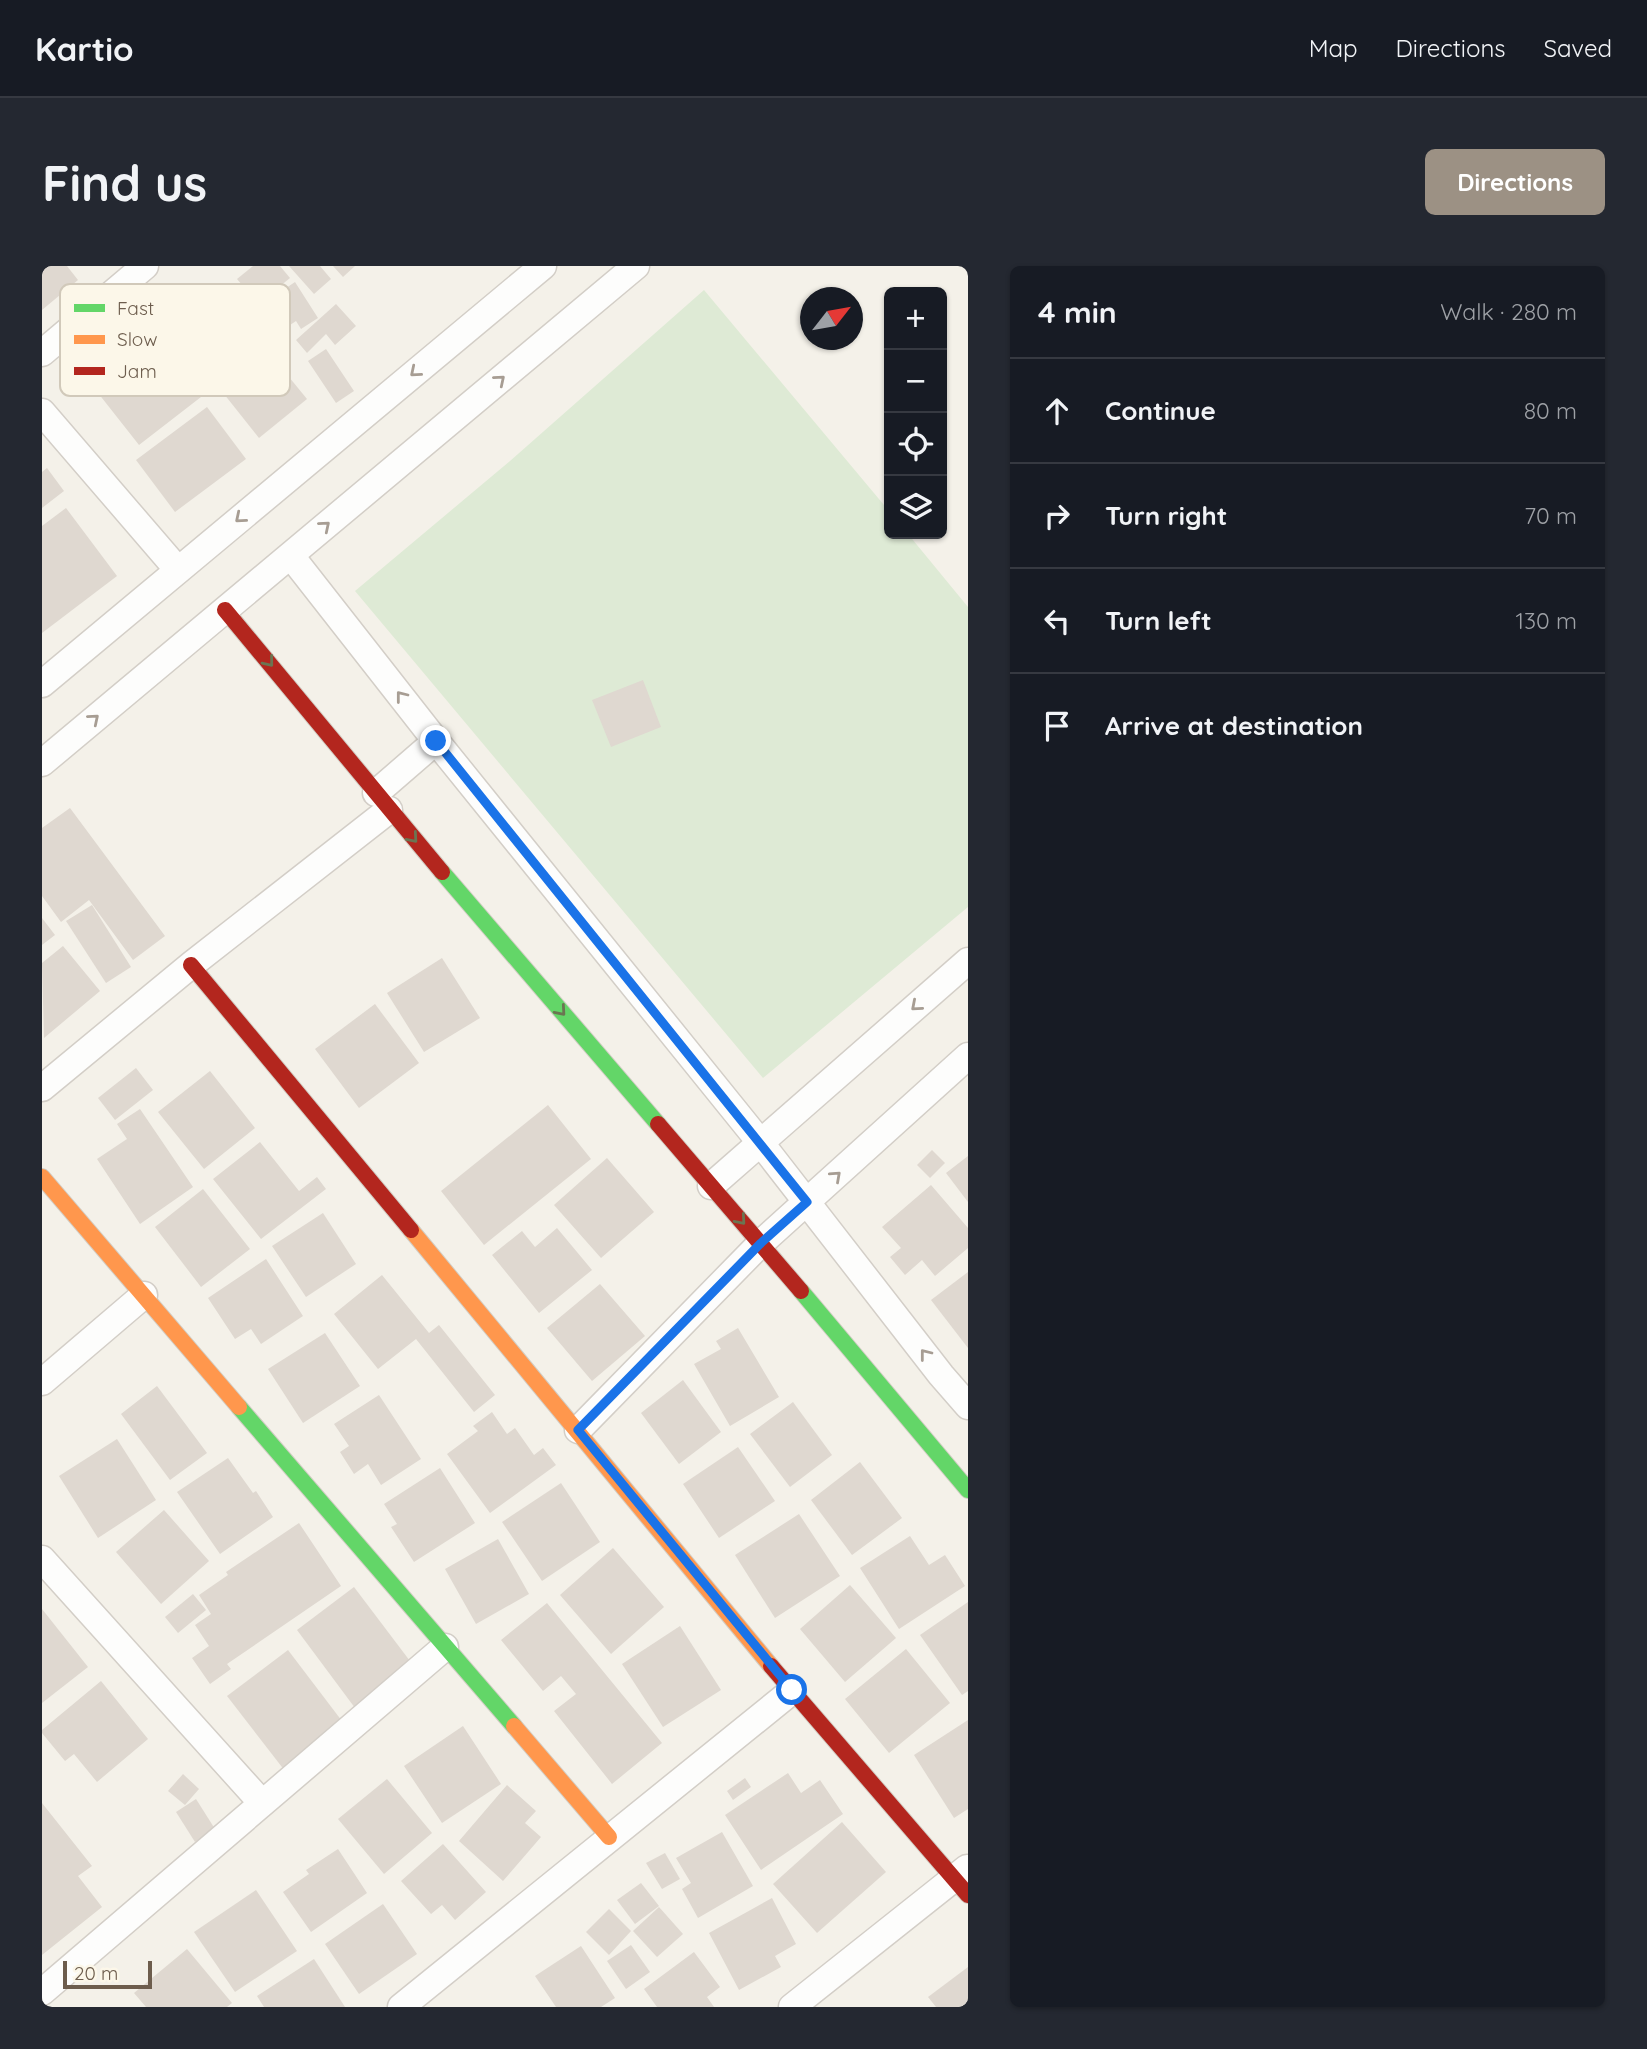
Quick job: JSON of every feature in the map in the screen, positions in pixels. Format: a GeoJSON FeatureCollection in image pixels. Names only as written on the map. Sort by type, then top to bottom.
{"type":"FeatureCollection","features":[{"type":"Feature","properties":{"kind":"street"},"geometry":{"type":"LineString","coordinates":[[124,284],[145,266]]}},
{"type":"Feature","properties":{"kind":"street"},"geometry":{"type":"LineString","coordinates":[[42,684],[543,266]]}},
{"type":"Feature","properties":{"kind":"street"},"geometry":{"type":"LineString","coordinates":[[42,763],[636,266]]}},
{"type":"Feature","properties":{"kind":"street"},"geometry":{"type":"LineString","coordinates":[[42,353],[60,338]]}},
{"type":"Feature","properties":{"kind":"street"},"geometry":{"type":"LineString","coordinates":[[42,412],[178,570]]}},
{"type":"Feature","properties":{"kind":"street"},"geometry":{"type":"LineString","coordinates":[[291,556],[436,741],[761,1142],[968,1406]]}},
{"type":"Feature","properties":{"kind":"street"},"geometry":{"type":"LineString","coordinates":[[225,610],[382,801],[761,1243],[968,1490]]}},
{"type":"Feature","properties":{"kind":"street"},"geometry":{"type":"LineString","coordinates":[[42,1088],[191,965],[382,801],[436,741]]}},
{"type":"Feature","properties":{"kind":"street"},"geometry":{"type":"LineString","coordinates":[[712,1186],[968,961]]}},
{"type":"Feature","properties":{"kind":"street"},"geometry":{"type":"LineString","coordinates":[[191,965],[792,1690],[963,1880],[792,2007]]}},
{"type":"Feature","properties":{"kind":"street"},"geometry":{"type":"LineString","coordinates":[[578,1430],[761,1243],[968,1056]]}},
{"type":"Feature","properties":{"kind":"street"},"geometry":{"type":"LineString","coordinates":[[42,1177],[609,1837]]}},
{"type":"Feature","properties":{"kind":"street"},"geometry":{"type":"LineString","coordinates":[[42,1382],[144,1296]]}},
{"type":"Feature","properties":{"kind":"street"},"geometry":{"type":"LineString","coordinates":[[42,1559],[262,1803]]}},
{"type":"Feature","properties":{"kind":"street"},"geometry":{"type":"LineString","coordinates":[[42,1992],[445,1647]]}},
{"type":"Feature","properties":{"kind":"street"},"geometry":{"type":"LineString","coordinates":[[401,2007],[792,1690]]}},
{"type":"Feature","properties":{"kind":"green space"},"geometry":{"type":"Polygon","coordinates":[[[704,290],[884,505],[884,539],[912,539],[968,607],[968,907],[763,1078],[355,591],[510,461],[704,290]]]}},
{"type":"Feature","properties":{"kind":"building"},"geometry":{"type":"Polygon","coordinates":[[[42,266],[67,266],[78,280],[73,284],[60,284],[60,295],[42,310],[42,266]]]}},
{"type":"Feature","properties":{"kind":"building"},"geometry":{"type":"Polygon","coordinates":[[[253,266],[280,266],[290,278],[283,284],[241,284],[237,279],[253,266]]]}},
{"type":"Feature","properties":{"kind":"building"},"geometry":{"type":"Polygon","coordinates":[[[289,266],[320,266],[331,279],[314,294],[289,266]]]}},
{"type":"Feature","properties":{"kind":"building"},"geometry":{"type":"Polygon","coordinates":[[[333,266],[355,266],[343,277],[333,266]]]}},
{"type":"Feature","properties":{"kind":"building"},"geometry":{"type":"Polygon","coordinates":[[[295,282],[318,318],[301,329],[296,321],[290,325],[290,285],[295,282]]]}},
{"type":"Feature","properties":{"kind":"building"},"geometry":{"type":"Polygon","coordinates":[[[336,304],[356,326],[335,345],[326,334],[307,353],[296,340],[336,304]]]}},
{"type":"Feature","properties":{"kind":"building"},"geometry":{"type":"Polygon","coordinates":[[[326,349],[354,391],[336,403],[308,361],[326,349]]]}},
{"type":"Feature","properties":{"kind":"building"},"geometry":{"type":"Polygon","coordinates":[[[290,378],[307,399],[259,438],[226,396],[290,396],[290,378]]]}},
{"type":"Feature","properties":{"kind":"building"},"geometry":{"type":"Polygon","coordinates":[[[100,396],[200,396],[201,397],[139,445],[100,396]]]}},
{"type":"Feature","properties":{"kind":"building"},"geometry":{"type":"Polygon","coordinates":[[[207,407],[246,459],[175,512],[136,460],[207,407]]]}},
{"type":"Feature","properties":{"kind":"building"},"geometry":{"type":"Polygon","coordinates":[[[47,468],[64,491],[42,508],[42,472],[47,468]]]}},
{"type":"Feature","properties":{"kind":"building"},"geometry":{"type":"Polygon","coordinates":[[[66,508],[117,576],[42,633],[42,526],[66,508]]]}},
{"type":"Feature","properties":{"kind":"building"},"geometry":{"type":"Polygon","coordinates":[[[643,680],[661,727],[611,747],[592,700],[643,680]]]}},
{"type":"Feature","properties":{"kind":"building"},"geometry":{"type":"Polygon","coordinates":[[[70,808],[165,936],[133,960],[89,900],[61,922],[42,896],[42,828],[70,808]]]}},
{"type":"Feature","properties":{"kind":"building"},"geometry":{"type":"Polygon","coordinates":[[[92,905],[131,967],[106,983],[66,921],[92,905]]]}},
{"type":"Feature","properties":{"kind":"building"},"geometry":{"type":"Polygon","coordinates":[[[42,918],[55,935],[42,945],[42,918]]]}},
{"type":"Feature","properties":{"kind":"building"},"geometry":{"type":"Polygon","coordinates":[[[63,946],[100,991],[44,1038],[42,963],[63,946]]]}},
{"type":"Feature","properties":{"kind":"building"},"geometry":{"type":"Polygon","coordinates":[[[442,958],[480,1018],[424,1052],[387,993],[442,958]]]}},
{"type":"Feature","properties":{"kind":"building"},"geometry":{"type":"Polygon","coordinates":[[[375,1004],[419,1063],[359,1108],[315,1049],[375,1004]]]}},
{"type":"Feature","properties":{"kind":"building"},"geometry":{"type":"Polygon","coordinates":[[[136,1068],[153,1090],[115,1120],[98,1098],[136,1068]]]}},
{"type":"Feature","properties":{"kind":"building"},"geometry":{"type":"Polygon","coordinates":[[[210,1071],[255,1128],[204,1169],[158,1112],[210,1071]]]}},
{"type":"Feature","properties":{"kind":"building"},"geometry":{"type":"Polygon","coordinates":[[[548,1105],[591,1159],[484,1245],[441,1191],[548,1105]]]}},
{"type":"Feature","properties":{"kind":"building"},"geometry":{"type":"Polygon","coordinates":[[[140,1109],[193,1187],[140,1224],[97,1159],[127,1139],[117,1124],[140,1109]]]}},
{"type":"Feature","properties":{"kind":"building"},"geometry":{"type":"Polygon","coordinates":[[[260,1142],[299,1191],[317,1177],[326,1189],[261,1239],[213,1179],[260,1142]]]}},
{"type":"Feature","properties":{"kind":"building"},"geometry":{"type":"Polygon","coordinates":[[[932,1150],[945,1163],[930,1178],[917,1165],[932,1150]]]}},
{"type":"Feature","properties":{"kind":"building"},"geometry":{"type":"Polygon","coordinates":[[[968,1156],[968,1202],[946,1173],[968,1156]]]}},
{"type":"Feature","properties":{"kind":"building"},"geometry":{"type":"Polygon","coordinates":[[[607,1158],[654,1212],[601,1258],[554,1205],[607,1158]]]}},
{"type":"Feature","properties":{"kind":"building"},"geometry":{"type":"Polygon","coordinates":[[[931,1185],[968,1228],[968,1248],[935,1276],[922,1260],[905,1275],[890,1257],[901,1248],[882,1227],[931,1185]]]}},
{"type":"Feature","properties":{"kind":"building"},"geometry":{"type":"Polygon","coordinates":[[[203,1189],[250,1249],[201,1287],[155,1227],[203,1189]]]}},
{"type":"Feature","properties":{"kind":"building"},"geometry":{"type":"Polygon","coordinates":[[[323,1213],[356,1264],[306,1297],[272,1246],[323,1213]]]}},
{"type":"Feature","properties":{"kind":"building"},"geometry":{"type":"Polygon","coordinates":[[[557,1228],[592,1270],[539,1313],[492,1255],[522,1231],[535,1247],[557,1228]]]}},
{"type":"Feature","properties":{"kind":"building"},"geometry":{"type":"Polygon","coordinates":[[[266,1259],[303,1316],[261,1344],[251,1329],[235,1339],[208,1298],[266,1259]]]}},
{"type":"Feature","properties":{"kind":"building"},"geometry":{"type":"Polygon","coordinates":[[[968,1272],[968,1348],[931,1300],[968,1272]]]}},
{"type":"Feature","properties":{"kind":"building"},"geometry":{"type":"Polygon","coordinates":[[[382,1275],[429,1333],[439,1325],[495,1395],[474,1412],[416,1339],[378,1369],[334,1314],[382,1275]]]}},
{"type":"Feature","properties":{"kind":"building"},"geometry":{"type":"Polygon","coordinates":[[[600,1284],[645,1336],[592,1381],[547,1328],[600,1284]]]}},
{"type":"Feature","properties":{"kind":"building"},"geometry":{"type":"Polygon","coordinates":[[[738,1328],[779,1397],[730,1426],[694,1364],[721,1349],[716,1341],[738,1328]]]}},
{"type":"Feature","properties":{"kind":"building"},"geometry":{"type":"Polygon","coordinates":[[[325,1333],[360,1386],[303,1423],[268,1369],[325,1333]]]}},
{"type":"Feature","properties":{"kind":"building"},"geometry":{"type":"Polygon","coordinates":[[[683,1380],[721,1432],[679,1464],[641,1413],[683,1380]]]}},
{"type":"Feature","properties":{"kind":"building"},"geometry":{"type":"Polygon","coordinates":[[[157,1386],[207,1453],[170,1480],[121,1414],[157,1386]]]}},
{"type":"Feature","properties":{"kind":"building"},"geometry":{"type":"Polygon","coordinates":[[[379,1395],[421,1459],[381,1485],[368,1464],[354,1474],[340,1452],[349,1446],[334,1424],[379,1395]]]}},
{"type":"Feature","properties":{"kind":"building"},"geometry":{"type":"Polygon","coordinates":[[[793,1402],[832,1455],[790,1487],[750,1434],[793,1402]]]}},
{"type":"Feature","properties":{"kind":"building"},"geometry":{"type":"Polygon","coordinates":[[[492,1412],[507,1434],[515,1428],[534,1455],[543,1448],[556,1465],[490,1513],[447,1454],[478,1431],[473,1426],[492,1412]]]}},
{"type":"Feature","properties":{"kind":"building"},"geometry":{"type":"Polygon","coordinates":[[[117,1439],[156,1500],[98,1538],[59,1476],[117,1439]]]}},
{"type":"Feature","properties":{"kind":"building"},"geometry":{"type":"Polygon","coordinates":[[[738,1447],[775,1501],[719,1538],[683,1484],[738,1447]]]}},
{"type":"Feature","properties":{"kind":"building"},"geometry":{"type":"Polygon","coordinates":[[[228,1458],[253,1493],[256,1491],[273,1517],[220,1554],[177,1492],[228,1458]]]}},
{"type":"Feature","properties":{"kind":"building"},"geometry":{"type":"Polygon","coordinates":[[[860,1462],[902,1518],[852,1555],[811,1500],[860,1462]]]}},
{"type":"Feature","properties":{"kind":"building"},"geometry":{"type":"Polygon","coordinates":[[[440,1468],[475,1523],[414,1562],[391,1527],[397,1524],[384,1504],[440,1468]]]}},
{"type":"Feature","properties":{"kind":"building"},"geometry":{"type":"Polygon","coordinates":[[[561,1483],[600,1542],[542,1581],[502,1522],[561,1483]]]}},
{"type":"Feature","properties":{"kind":"building"},"geometry":{"type":"Polygon","coordinates":[[[164,1510],[209,1561],[161,1604],[116,1552],[164,1510]]]}},
{"type":"Feature","properties":{"kind":"building"},"geometry":{"type":"Polygon","coordinates":[[[799,1514],[840,1576],[775,1618],[735,1555],[799,1514]]]}},
{"type":"Feature","properties":{"kind":"building"},"geometry":{"type":"Polygon","coordinates":[[[299,1523],[341,1586],[227,1664],[231,1669],[210,1684],[192,1658],[209,1646],[195,1625],[211,1614],[199,1595],[228,1575],[226,1572],[299,1523]]]}},
{"type":"Feature","properties":{"kind":"building"},"geometry":{"type":"Polygon","coordinates":[[[910,1536],[929,1565],[945,1555],[965,1586],[899,1629],[860,1568],[910,1536]]]}},
{"type":"Feature","properties":{"kind":"building"},"geometry":{"type":"Polygon","coordinates":[[[498,1539],[529,1594],[476,1624],[445,1569],[498,1539]]]}},
{"type":"Feature","properties":{"kind":"building"},"geometry":{"type":"Polygon","coordinates":[[[613,1548],[664,1607],[611,1654],[560,1595],[613,1548]]]}},
{"type":"Feature","properties":{"kind":"building"},"geometry":{"type":"Polygon","coordinates":[[[850,1585],[896,1638],[845,1682],[800,1629],[850,1585]]]}},
{"type":"Feature","properties":{"kind":"building"},"geometry":{"type":"Polygon","coordinates":[[[354,1587],[416,1669],[358,1712],[297,1630],[354,1587]]]}},
{"type":"Feature","properties":{"kind":"building"},"geometry":{"type":"Polygon","coordinates":[[[193,1594],[206,1610],[178,1633],[165,1617],[193,1594]]]}},
{"type":"Feature","properties":{"kind":"building"},"geometry":{"type":"Polygon","coordinates":[[[968,1602],[968,1691],[962,1695],[920,1635],[968,1602]]]}},
{"type":"Feature","properties":{"kind":"building"},"geometry":{"type":"Polygon","coordinates":[[[547,1603],[662,1743],[612,1784],[554,1711],[576,1694],[561,1676],[543,1691],[501,1640],[547,1603]]]}},
{"type":"Feature","properties":{"kind":"building"},"geometry":{"type":"Polygon","coordinates":[[[42,1609],[88,1667],[42,1703],[42,1609]]]}},
{"type":"Feature","properties":{"kind":"building"},"geometry":{"type":"Polygon","coordinates":[[[680,1626],[721,1690],[663,1727],[622,1664],[680,1626]]]}},
{"type":"Feature","properties":{"kind":"building"},"geometry":{"type":"Polygon","coordinates":[[[906,1649],[950,1703],[889,1753],[845,1699],[906,1649]]]}},
{"type":"Feature","properties":{"kind":"building"},"geometry":{"type":"Polygon","coordinates":[[[288,1650],[345,1725],[285,1771],[227,1696],[288,1650]]]}},
{"type":"Feature","properties":{"kind":"building"},"geometry":{"type":"Polygon","coordinates":[[[101,1681],[148,1739],[97,1782],[74,1754],[65,1761],[42,1730],[101,1681]]]}},
{"type":"Feature","properties":{"kind":"building"},"geometry":{"type":"Polygon","coordinates":[[[968,1720],[968,1809],[954,1818],[914,1755],[968,1720]]]}},
{"type":"Feature","properties":{"kind":"building"},"geometry":{"type":"Polygon","coordinates":[[[463,1726],[501,1784],[442,1823],[404,1766],[463,1726]]]}},
{"type":"Feature","properties":{"kind":"building"},"geometry":{"type":"Polygon","coordinates":[[[788,1773],[801,1793],[820,1780],[843,1814],[761,1870],[725,1815],[788,1773]]]}},
{"type":"Feature","properties":{"kind":"building"},"geometry":{"type":"Polygon","coordinates":[[[183,1774],[199,1789],[185,1805],[168,1791],[183,1774]]]}},
{"type":"Feature","properties":{"kind":"building"},"geometry":{"type":"Polygon","coordinates":[[[745,1778],[751,1787],[733,1800],[727,1791],[745,1778]]]}},
{"type":"Feature","properties":{"kind":"building"},"geometry":{"type":"Polygon","coordinates":[[[387,1779],[432,1833],[384,1874],[338,1819],[387,1779]]]}},
{"type":"Feature","properties":{"kind":"building"},"geometry":{"type":"Polygon","coordinates":[[[507,1785],[536,1811],[525,1823],[541,1837],[503,1881],[459,1841],[507,1785]]]}},
{"type":"Feature","properties":{"kind":"building"},"geometry":{"type":"Polygon","coordinates":[[[196,1799],[215,1829],[195,1842],[176,1812],[196,1799]]]}},
{"type":"Feature","properties":{"kind":"building"},"geometry":{"type":"Polygon","coordinates":[[[42,1803],[92,1866],[78,1876],[102,1907],[42,1955],[42,1803]]]}},
{"type":"Feature","properties":{"kind":"building"},"geometry":{"type":"Polygon","coordinates":[[[842,1822],[886,1872],[817,1933],[773,1884],[842,1822]]]}},
{"type":"Feature","properties":{"kind":"building"},"geometry":{"type":"Polygon","coordinates":[[[722,1832],[753,1886],[698,1918],[682,1889],[691,1883],[676,1858],[722,1832]]]}},
{"type":"Feature","properties":{"kind":"building"},"geometry":{"type":"Polygon","coordinates":[[[443,1844],[486,1892],[455,1920],[442,1905],[431,1914],[401,1881],[443,1844]]]}},
{"type":"Feature","properties":{"kind":"building"},"geometry":{"type":"Polygon","coordinates":[[[338,1849],[367,1893],[311,1932],[283,1892],[309,1874],[306,1870],[338,1849]]]}},
{"type":"Feature","properties":{"kind":"building"},"geometry":{"type":"Polygon","coordinates":[[[665,1853],[680,1879],[662,1889],[646,1863],[665,1853]]]}},
{"type":"Feature","properties":{"kind":"building"},"geometry":{"type":"Polygon","coordinates":[[[641,1883],[659,1906],[635,1924],[617,1900],[641,1883]]]}},
{"type":"Feature","properties":{"kind":"building"},"geometry":{"type":"Polygon","coordinates":[[[256,1890],[297,1951],[235,1992],[194,1932],[256,1890]]]}},
{"type":"Feature","properties":{"kind":"building"},"geometry":{"type":"Polygon","coordinates":[[[772,1898],[796,1944],[775,1956],[781,1967],[739,1990],[709,1933],[772,1898]]]}},
{"type":"Feature","properties":{"kind":"building"},"geometry":{"type":"Polygon","coordinates":[[[383,1904],[417,1954],[359,1994],[325,1944],[383,1904]]]}},
{"type":"Feature","properties":{"kind":"building"},"geometry":{"type":"Polygon","coordinates":[[[659,1907],[683,1934],[657,1957],[633,1931],[659,1907]]]}},
{"type":"Feature","properties":{"kind":"building"},"geometry":{"type":"Polygon","coordinates":[[[609,1909],[631,1931],[609,1955],[586,1932],[609,1909]]]}},
{"type":"Feature","properties":{"kind":"building"},"geometry":{"type":"Polygon","coordinates":[[[631,1945],[650,1972],[626,1989],[607,1961],[631,1945]]]}},
{"type":"Feature","properties":{"kind":"building"},"geometry":{"type":"Polygon","coordinates":[[[581,1946],[615,1998],[601,2007],[556,2007],[535,1976],[581,1946]]]}},
{"type":"Feature","properties":{"kind":"building"},"geometry":{"type":"Polygon","coordinates":[[[187,1949],[232,2003],[227,2007],[146,2007],[134,1993],[187,1949]]]}},
{"type":"Feature","properties":{"kind":"building"},"geometry":{"type":"Polygon","coordinates":[[[694,1952],[720,1987],[707,1997],[714,2007],[657,2007],[644,1989],[694,1952]]]}},
{"type":"Feature","properties":{"kind":"building"},"geometry":{"type":"Polygon","coordinates":[[[314,1959],[345,2007],[264,2007],[257,1996],[314,1959]]]}},
{"type":"Feature","properties":{"kind":"building"},"geometry":{"type":"Polygon","coordinates":[[[968,1967],[968,2007],[936,2007],[928,1997],[968,1967]]]}},
{"type":"Feature","properties":{"kind":"traffic: fast"},"geometry":{"type":"LineString","coordinates":[[442,872],[658,1124]]}},
{"type":"Feature","properties":{"kind":"traffic: fast"},"geometry":{"type":"LineString","coordinates":[[801,1291],[968,1490]]}},
{"type":"Feature","properties":{"kind":"traffic: fast"},"geometry":{"type":"LineString","coordinates":[[239,1407],[514,1726]]}},
{"type":"Feature","properties":{"kind":"traffic: slow"},"geometry":{"type":"LineString","coordinates":[[42,1177],[239,1407]]}},
{"type":"Feature","properties":{"kind":"traffic: slow"},"geometry":{"type":"LineString","coordinates":[[411,1230],[771,1666]]}},
{"type":"Feature","properties":{"kind":"traffic: slow"},"geometry":{"type":"LineString","coordinates":[[514,1726],[609,1837]]}},
{"type":"Feature","properties":{"kind":"traffic: jam"},"geometry":{"type":"LineString","coordinates":[[225,610],[442,872]]}},
{"type":"Feature","properties":{"kind":"traffic: jam"},"geometry":{"type":"LineString","coordinates":[[191,965],[411,1230]]}},
{"type":"Feature","properties":{"kind":"traffic: jam"},"geometry":{"type":"LineString","coordinates":[[658,1124],[801,1291]]}},
{"type":"Feature","properties":{"kind":"traffic: jam"},"geometry":{"type":"LineString","coordinates":[[771,1666],[968,1895]]}},
{"type":"Feature","properties":{"kind":"route"},"geometry":{"type":"LineString","coordinates":[[436,741],[807,1202],[761,1243],[578,1430],[792,1690]]}}]}
